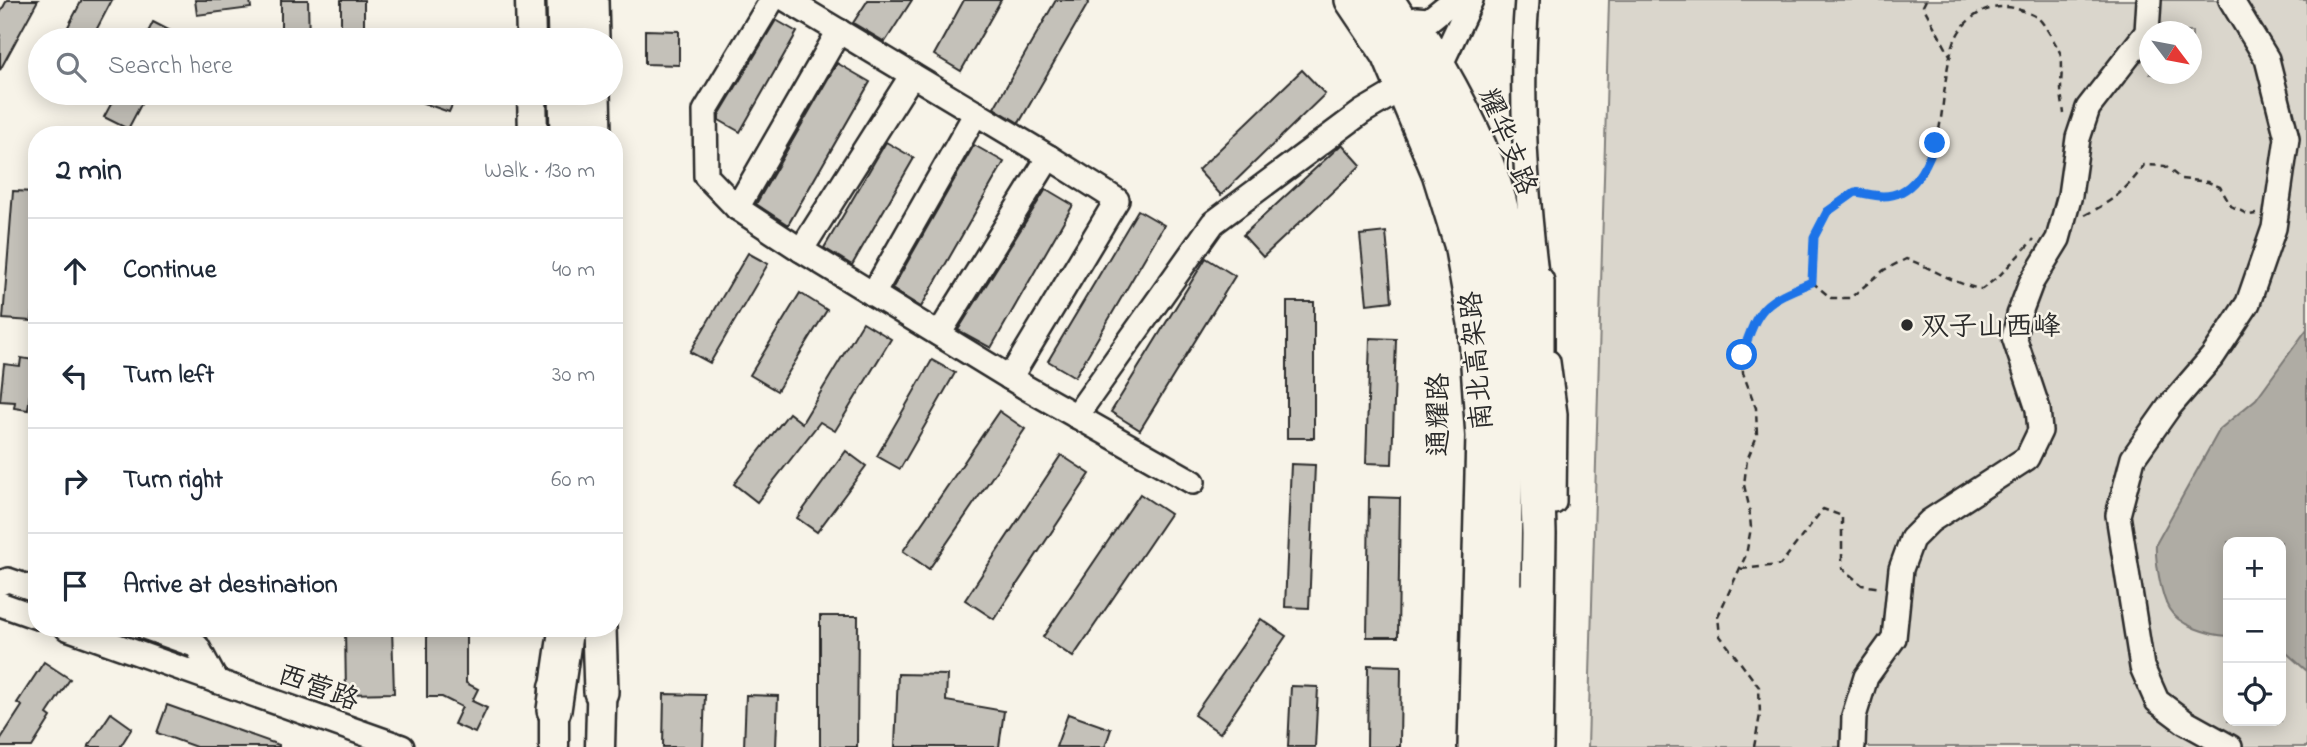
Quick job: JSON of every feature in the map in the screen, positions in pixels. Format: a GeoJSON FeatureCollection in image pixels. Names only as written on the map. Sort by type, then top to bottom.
{"type":"FeatureCollection","features":[{"type":"Feature","properties":{"kind":"highway"},"geometry":{"type":"LineString","coordinates":[[564,0],[565,28]]}},
{"type":"Feature","properties":{"kind":"highway"},"geometry":{"type":"LineString","coordinates":[[591,0],[592,28]]}},
{"type":"Feature","properties":{"kind":"highway","name":"南北高架路"},"geometry":{"type":"LineString","coordinates":[[1352,0],[1389,55],[1438,173],[1461,244],[1475,323],[1483,436],[1475,747]]}},
{"type":"Feature","properties":{"kind":"highway","name":"南北高架路"},"geometry":{"type":"LineString","coordinates":[[1387,0],[1410,36],[1468,168],[1489,243],[1503,319],[1506,440],[1501,747]]}},
{"type":"Feature","properties":{"kind":"highway"},"geometry":{"type":"LineString","coordinates":[[567,105],[568,126]]}},
{"type":"Feature","properties":{"kind":"highway"},"geometry":{"type":"LineString","coordinates":[[593,105],[594,126]]}},
{"type":"Feature","properties":{"kind":"highway"},"geometry":{"type":"LineString","coordinates":[[1536,747],[1539,534],[1537,282]]}},
{"type":"Feature","properties":{"kind":"highway"},"geometry":{"type":"LineString","coordinates":[[1521,358],[1536,419]]}},
{"type":"Feature","properties":{"kind":"highway"},"geometry":{"type":"LineString","coordinates":[[554,710],[565,637]]}},
{"type":"Feature","properties":{"kind":"highway"},"geometry":{"type":"LineString","coordinates":[[601,637],[601,692]]}},
{"type":"Feature","properties":{"kind":"main road"},"geometry":{"type":"LineString","coordinates":[[530,0],[531,28]]}},
{"type":"Feature","properties":{"kind":"main road"},"geometry":{"type":"LineString","coordinates":[[606,0],[607,28]]}},
{"type":"Feature","properties":{"kind":"main road"},"geometry":{"type":"LineString","coordinates":[[532,105],[533,126]]}},
{"type":"Feature","properties":{"kind":"main road"},"geometry":{"type":"LineString","coordinates":[[609,105],[610,126]]}},
{"type":"Feature","properties":{"kind":"main road"},"geometry":{"type":"LineString","coordinates":[[554,637],[554,747]]}},
{"type":"Feature","properties":{"kind":"main road"},"geometry":{"type":"LineString","coordinates":[[600,747],[601,692]]}},
{"type":"Feature","properties":{"kind":"street"},"geometry":{"type":"LineString","coordinates":[[772,0],[705,111],[706,176],[737,208],[801,250],[1010,378],[1193,482]]}},
{"type":"Feature","properties":{"kind":"street"},"geometry":{"type":"LineString","coordinates":[[787,0],[1117,200],[1010,378]]}},
{"type":"Feature","properties":{"kind":"street"},"geometry":{"type":"LineString","coordinates":[[1076,416],[1213,223],[1362,112],[1396,93],[1341,0]]}},
{"type":"Feature","properties":{"kind":"street"},"geometry":{"type":"LineString","coordinates":[[1410,9],[1429,20],[1454,0]]}},
{"type":"Feature","properties":{"kind":"street"},"geometry":{"type":"LineString","coordinates":[[1442,62],[1471,0]]}},
{"type":"Feature","properties":{"kind":"street"},"geometry":{"type":"LineString","coordinates":[[1527,0],[1523,54],[1526,163],[1537,282],[1555,414],[1551,747]]}},
{"type":"Feature","properties":{"kind":"street"},"geometry":{"type":"LineString","coordinates":[[1853,747],[1854,716],[1866,677],[1894,638],[1901,569],[1912,539],[1930,521],[2027,458],[2040,431],[2038,409],[2014,337],[2018,315],[2031,283],[2058,239],[2070,195],[2081,129],[2088,108],[2147,32],[2149,0]]}},
{"type":"Feature","properties":{"kind":"street"},"geometry":{"type":"LineString","coordinates":[[2230,747],[2185,722],[2157,701],[2142,667],[2118,515],[2133,458],[2169,407],[2213,356],[2248,303],[2274,228],[2287,138],[2267,59],[2231,0]]}},
{"type":"Feature","properties":{"kind":"street","name":"耀华支路"},"geometry":{"type":"LineString","coordinates":[[1410,9],[1442,62],[1480,135],[1499,182],[1518,273],[1521,358]]}},
{"type":"Feature","properties":{"kind":"street"},"geometry":{"type":"LineString","coordinates":[[737,208],[839,31]]}},
{"type":"Feature","properties":{"kind":"street"},"geometry":{"type":"LineString","coordinates":[[801,250],[912,75]]}},
{"type":"Feature","properties":{"kind":"street","name":"通耀路"},"geometry":{"type":"LineString","coordinates":[[1396,93],[1427,167],[1448,242],[1463,316],[1470,389],[1460,747]]}},
{"type":"Feature","properties":{"kind":"street"},"geometry":{"type":"LineString","coordinates":[[873,294],[976,113]]}},
{"type":"Feature","properties":{"kind":"street"},"geometry":{"type":"LineString","coordinates":[[2287,138],[2307,125]]}},
{"type":"Feature","properties":{"kind":"street"},"geometry":{"type":"LineString","coordinates":[[939,334],[1049,157]]}},
{"type":"Feature","properties":{"kind":"street"},"geometry":{"type":"LineString","coordinates":[[1518,747],[1523,532],[1521,358]]}},
{"type":"Feature","properties":{"kind":"street"},"geometry":{"type":"LineString","coordinates":[[0,583],[8,580],[28,587]]}},
{"type":"Feature","properties":{"kind":"street"},"geometry":{"type":"LineString","coordinates":[[0,604],[28,614]]}},
{"type":"Feature","properties":{"kind":"street","name":"西营路"},"geometry":{"type":"LineString","coordinates":[[92,637],[402,747]]}},
{"type":"Feature","properties":{"kind":"street"},"geometry":{"type":"LineString","coordinates":[[172,637],[197,646],[216,681]]}},
{"type":"Feature","properties":{"kind":"path"},"geometry":{"type":"LineString","coordinates":[[1926,0],[1923,6],[1951,57]]}},
{"type":"Feature","properties":{"kind":"path"},"geometry":{"type":"LineString","coordinates":[[1754,747],[1760,715],[1759,687],[1720,636],[1718,615],[1741,569],[1751,528],[1744,485],[1747,460],[1757,436],[1756,408],[1743,373],[1742,355],[1752,323],[1766,304],[1812,282],[1814,237],[1827,212],[1855,192],[1886,196],[1909,188],[1926,166],[1935,143],[1955,40],[1965,24],[1991,6],[2017,8],[2040,19],[2061,56],[2061,91],[2065,118],[2081,129]]}},
{"type":"Feature","properties":{"kind":"path"},"geometry":{"type":"LineString","coordinates":[[1741,569],[1780,565],[1823,509],[1842,516],[1842,568],[1862,585],[1899,591]]}},
{"type":"Feature","properties":{"kind":"shaded area"},"geometry":{"type":"Polygon","coordinates":[[[1609,0],[2307,0],[2307,747],[1588,747],[1609,0]]]}},
{"type":"Feature","properties":{"kind":"shaded area"},"geometry":{"type":"Polygon","coordinates":[[[2307,329],[2307,671],[2286,652],[2286,537],[2223,537],[2223,635],[2196,628],[2174,615],[2163,595],[2159,577],[2156,544],[2220,429],[2256,399],[2307,329]]]}},
{"type":"Feature","properties":{"kind":"building"},"geometry":{"type":"Polygon","coordinates":[[[7,0],[38,0],[0,70],[0,13],[7,0]]]}},
{"type":"Feature","properties":{"kind":"building"},"geometry":{"type":"Polygon","coordinates":[[[82,0],[112,0],[97,28],[67,28],[82,0]]]}},
{"type":"Feature","properties":{"kind":"building"},"geometry":{"type":"Polygon","coordinates":[[[195,0],[250,0],[251,8],[197,15],[195,0]]]}},
{"type":"Feature","properties":{"kind":"building"},"geometry":{"type":"Polygon","coordinates":[[[281,0],[308,0],[309,28],[281,28],[281,0]]]}},
{"type":"Feature","properties":{"kind":"building"},"geometry":{"type":"Polygon","coordinates":[[[341,0],[364,0],[364,28],[341,28],[341,0]]]}},
{"type":"Feature","properties":{"kind":"building"},"geometry":{"type":"Polygon","coordinates":[[[868,0],[912,0],[885,42],[853,23],[868,0]]]}},
{"type":"Feature","properties":{"kind":"building"},"geometry":{"type":"Polygon","coordinates":[[[964,0],[1001,0],[961,71],[934,55],[964,0]]]}},
{"type":"Feature","properties":{"kind":"building"},"geometry":{"type":"Polygon","coordinates":[[[1056,0],[1090,0],[1019,123],[994,108],[1056,0]]]}},
{"type":"Feature","properties":{"kind":"building"},"geometry":{"type":"Polygon","coordinates":[[[776,20],[797,32],[740,132],[719,120],[719,115],[776,20]]]}},
{"type":"Feature","properties":{"kind":"building"},"geometry":{"type":"Polygon","coordinates":[[[153,22],[165,28],[150,28],[153,22]]]}},
{"type":"Feature","properties":{"kind":"building"},"geometry":{"type":"Polygon","coordinates":[[[645,30],[679,31],[679,65],[645,64],[645,30]]]}},
{"type":"Feature","properties":{"kind":"building"},"geometry":{"type":"Polygon","coordinates":[[[837,63],[870,82],[788,225],[756,204],[837,63]]]}},
{"type":"Feature","properties":{"kind":"building"},"geometry":{"type":"Polygon","coordinates":[[[1302,70],[1325,94],[1221,195],[1198,170],[1302,70]]]}},
{"type":"Feature","properties":{"kind":"building"},"geometry":{"type":"Polygon","coordinates":[[[110,105],[141,105],[130,126],[122,126],[104,117],[110,105]]]}},
{"type":"Feature","properties":{"kind":"building"},"geometry":{"type":"Polygon","coordinates":[[[429,105],[452,105],[449,112],[429,105]]]}},
{"type":"Feature","properties":{"kind":"building"},"geometry":{"type":"Polygon","coordinates":[[[886,142],[914,158],[852,265],[824,248],[886,142]]]}},
{"type":"Feature","properties":{"kind":"building"},"geometry":{"type":"Polygon","coordinates":[[[1342,144],[1361,165],[1263,257],[1243,235],[1342,144]]]}},
{"type":"Feature","properties":{"kind":"building"},"geometry":{"type":"Polygon","coordinates":[[[974,145],[1004,162],[921,307],[892,289],[974,145]]]}},
{"type":"Feature","properties":{"kind":"building"},"geometry":{"type":"Polygon","coordinates":[[[1046,189],[1073,205],[991,348],[958,330],[1046,189]]]}},
{"type":"Feature","properties":{"kind":"building"},"geometry":{"type":"Polygon","coordinates":[[[13,191],[28,192],[28,321],[3,319],[13,191]]]}},
{"type":"Feature","properties":{"kind":"building"},"geometry":{"type":"Polygon","coordinates":[[[1138,210],[1164,225],[1075,377],[1048,361],[1138,210]]]}},
{"type":"Feature","properties":{"kind":"building"},"geometry":{"type":"Polygon","coordinates":[[[1386,232],[1392,301],[1367,304],[1360,235],[1386,232]]]}},
{"type":"Feature","properties":{"kind":"building"},"geometry":{"type":"Polygon","coordinates":[[[748,253],[768,264],[710,363],[690,352],[748,253]]]}},
{"type":"Feature","properties":{"kind":"building"},"geometry":{"type":"Polygon","coordinates":[[[1206,258],[1235,276],[1140,430],[1111,412],[1206,258]]]}},
{"type":"Feature","properties":{"kind":"building"},"geometry":{"type":"Polygon","coordinates":[[[800,293],[827,310],[777,391],[750,375],[800,293]]]}},
{"type":"Feature","properties":{"kind":"building"},"geometry":{"type":"Polygon","coordinates":[[[1287,302],[1314,302],[1314,438],[1287,438],[1287,302]]]}},
{"type":"Feature","properties":{"kind":"building"},"geometry":{"type":"Polygon","coordinates":[[[863,322],[891,339],[835,431],[820,422],[757,502],[734,484],[789,413],[802,423],[863,322]]]}},
{"type":"Feature","properties":{"kind":"building"},"geometry":{"type":"Polygon","coordinates":[[[1370,338],[1396,339],[1392,464],[1366,463],[1370,338]]]}},
{"type":"Feature","properties":{"kind":"building"},"geometry":{"type":"Polygon","coordinates":[[[21,358],[28,359],[28,410],[14,408],[15,402],[0,401],[4,364],[20,366],[21,358]]]}},
{"type":"Feature","properties":{"kind":"building"},"geometry":{"type":"Polygon","coordinates":[[[932,360],[955,373],[900,469],[877,456],[932,360]]]}},
{"type":"Feature","properties":{"kind":"building"},"geometry":{"type":"Polygon","coordinates":[[[999,411],[1025,429],[929,569],[903,551],[999,411]]]}},
{"type":"Feature","properties":{"kind":"building"},"geometry":{"type":"Polygon","coordinates":[[[846,451],[866,466],[817,532],[797,518],[846,451]]]}},
{"type":"Feature","properties":{"kind":"building"},"geometry":{"type":"Polygon","coordinates":[[[1061,455],[1090,474],[994,619],[965,600],[1061,455]]]}},
{"type":"Feature","properties":{"kind":"building"},"geometry":{"type":"Polygon","coordinates":[[[1291,464],[1315,465],[1309,608],[1285,607],[1291,464]]]}},
{"type":"Feature","properties":{"kind":"building"},"geometry":{"type":"Polygon","coordinates":[[[1140,494],[1170,514],[1073,657],[1043,637],[1140,494]]]}},
{"type":"Feature","properties":{"kind":"building"},"geometry":{"type":"Polygon","coordinates":[[[1369,497],[1400,498],[1398,637],[1367,637],[1369,497]]]}},
{"type":"Feature","properties":{"kind":"building"},"geometry":{"type":"Polygon","coordinates":[[[820,616],[858,616],[857,747],[820,747],[820,616]]]}},
{"type":"Feature","properties":{"kind":"building"},"geometry":{"type":"Polygon","coordinates":[[[1261,619],[1286,636],[1220,733],[1194,715],[1261,619]]]}},
{"type":"Feature","properties":{"kind":"building"},"geometry":{"type":"Polygon","coordinates":[[[345,637],[392,637],[394,693],[346,694],[345,637]]]}},
{"type":"Feature","properties":{"kind":"building"},"geometry":{"type":"Polygon","coordinates":[[[427,637],[466,637],[466,683],[478,689],[472,701],[487,708],[475,733],[454,724],[462,707],[442,697],[427,697],[427,637]]]}},
{"type":"Feature","properties":{"kind":"building"},"geometry":{"type":"Polygon","coordinates":[[[44,662],[70,679],[47,714],[51,717],[32,747],[0,747],[0,740],[22,706],[17,703],[44,662]]]}},
{"type":"Feature","properties":{"kind":"building"},"geometry":{"type":"Polygon","coordinates":[[[1368,665],[1401,666],[1400,747],[1367,747],[1368,665]]]}},
{"type":"Feature","properties":{"kind":"building"},"geometry":{"type":"Polygon","coordinates":[[[898,674],[947,675],[946,701],[1004,711],[999,747],[895,747],[898,674]]]}},
{"type":"Feature","properties":{"kind":"building"},"geometry":{"type":"Polygon","coordinates":[[[1291,686],[1318,687],[1315,747],[1288,747],[1291,686]]]}},
{"type":"Feature","properties":{"kind":"building"},"geometry":{"type":"Polygon","coordinates":[[[664,694],[705,695],[703,747],[663,747],[664,694]]]}},
{"type":"Feature","properties":{"kind":"building"},"geometry":{"type":"Polygon","coordinates":[[[746,695],[778,696],[776,747],[744,747],[746,695]]]}},
{"type":"Feature","properties":{"kind":"building"},"geometry":{"type":"Polygon","coordinates":[[[167,705],[279,747],[196,747],[157,733],[167,705]]]}},
{"type":"Feature","properties":{"kind":"building"},"geometry":{"type":"Polygon","coordinates":[[[111,713],[132,728],[120,747],[88,747],[111,713]]]}},
{"type":"Feature","properties":{"kind":"building"},"geometry":{"type":"Polygon","coordinates":[[[1068,714],[1111,729],[1105,747],[1056,747],[1068,714]]]}},
{"type":"Feature","properties":{"kind":"place","name":"双子山西峰"},"geometry":{"type":"Point","coordinates":[1907,325]}},
{"type":"Feature","properties":{"kind":"route"},"geometry":{"type":"LineString","coordinates":[[1742,355],[1752,323],[1766,304],[1812,282],[1814,237],[1827,212],[1855,192],[1886,196],[1909,188],[1926,166],[1935,143]]}}]}
